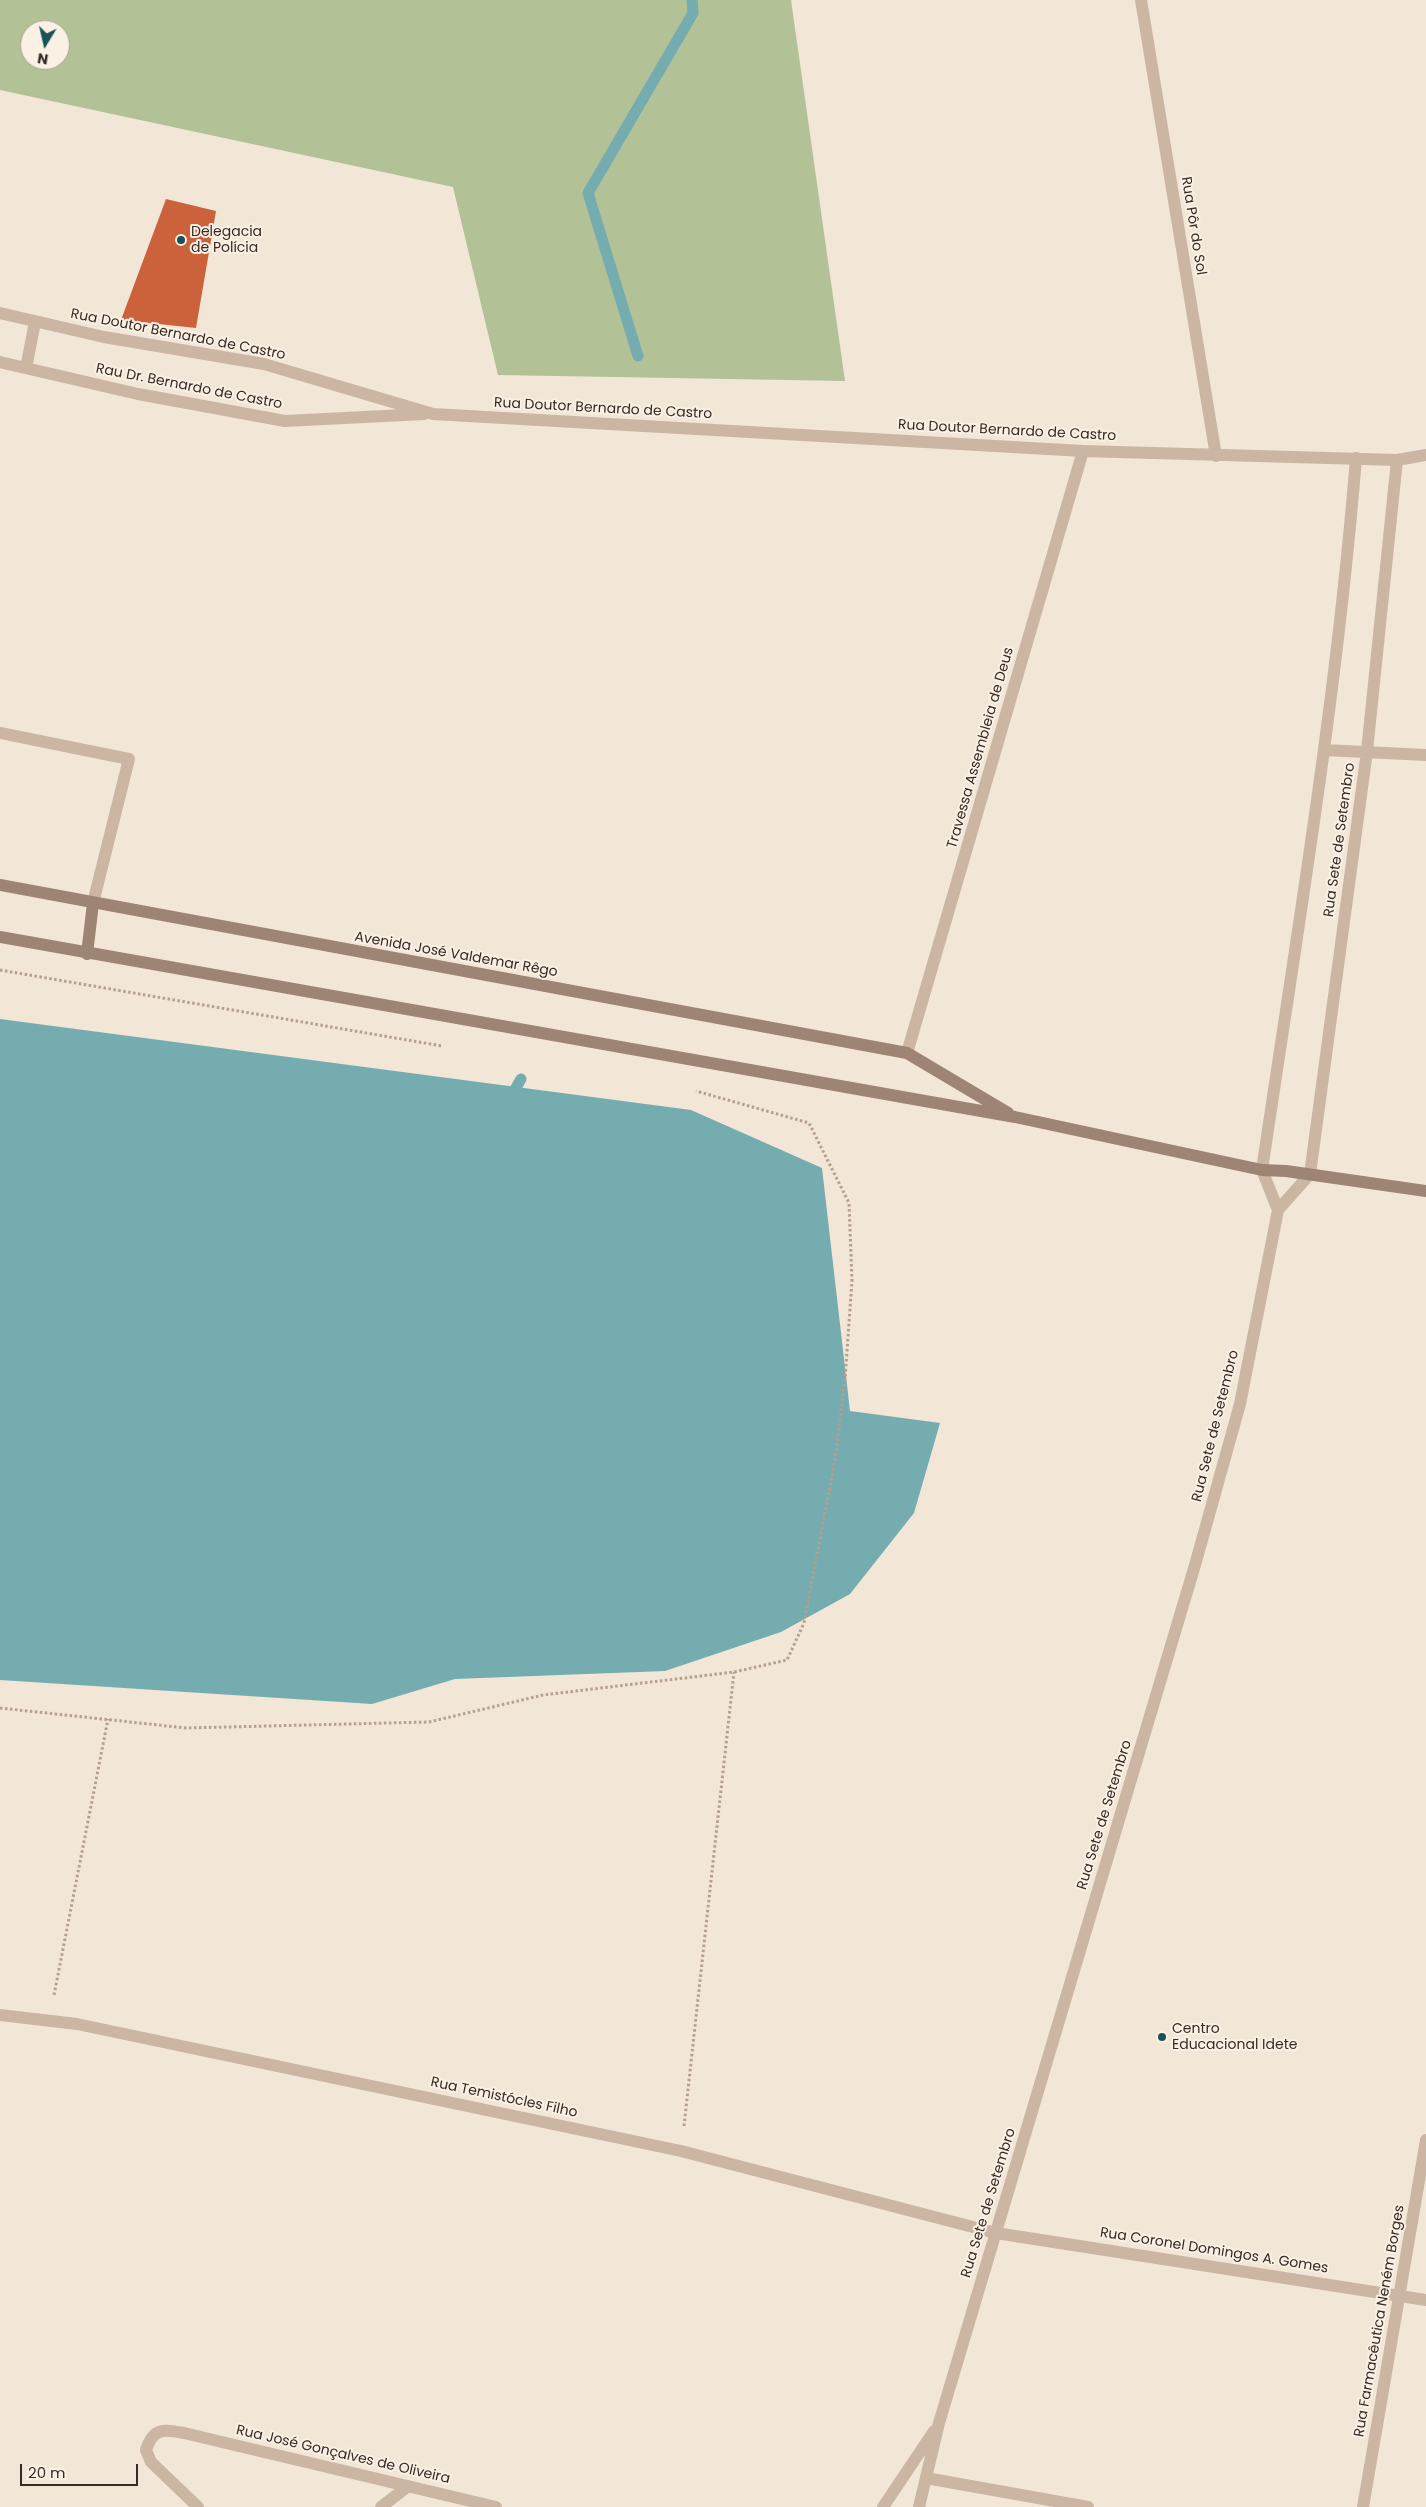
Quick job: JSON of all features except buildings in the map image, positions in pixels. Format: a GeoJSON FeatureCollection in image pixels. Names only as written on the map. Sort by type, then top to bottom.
{"type":"FeatureCollection","features":[{"type":"Feature","properties":{"kind":"street","name":"Rua Pôr do Sol"},"geometry":{"type":"LineString","coordinates":[[1141,0],[1216,456]]}},
{"type":"Feature","properties":{"kind":"street","name":"Rua Doutor Bernardo de Castro"},"geometry":{"type":"LineString","coordinates":[[0,313],[104,337],[264,364],[433,414],[1083,451],[1397,460],[1426,455]]}},
{"type":"Feature","properties":{"kind":"street"},"geometry":{"type":"LineString","coordinates":[[26,368],[35,322]]}},
{"type":"Feature","properties":{"kind":"street","name":"Rau Dr. Bernardo de Castro"},"geometry":{"type":"LineString","coordinates":[[0,362],[138,394],[285,421],[433,414]]}},
{"type":"Feature","properties":{"kind":"street","name":"Travessa Assembleia de Deus"},"geometry":{"type":"LineString","coordinates":[[907,1053],[1083,451]]}},
{"type":"Feature","properties":{"kind":"street","name":"Rua Sete de Setembro"},"geometry":{"type":"LineString","coordinates":[[1262,1170],[1324,750],[1350,534],[1356,458]]}},
{"type":"Feature","properties":{"kind":"street","name":"Rua Sete de Setembro"},"geometry":{"type":"LineString","coordinates":[[1310,1174],[1367,751],[1397,460]]}},
{"type":"Feature","properties":{"kind":"street"},"geometry":{"type":"LineString","coordinates":[[0,733],[129,759],[93,903],[87,954]]}},
{"type":"Feature","properties":{"kind":"street"},"geometry":{"type":"LineString","coordinates":[[1324,750],[1426,755]]}},
{"type":"Feature","properties":{"kind":"street","name":"Avenida José Valdemar Rêgo"},"geometry":{"type":"LineString","coordinates":[[0,885],[907,1053]]}},
{"type":"Feature","properties":{"kind":"street"},"geometry":{"type":"LineString","coordinates":[[0,938],[1015,1117],[1262,1170],[1310,1174],[1426,1191]]}},
{"type":"Feature","properties":{"kind":"street"},"geometry":{"type":"LineString","coordinates":[[907,1053],[1015,1117]]}},
{"type":"Feature","properties":{"kind":"street"},"geometry":{"type":"LineString","coordinates":[[1262,1170],[1278,1210],[1310,1174]]}},
{"type":"Feature","properties":{"kind":"street","name":"Rua Sete de Setembro"},"geometry":{"type":"LineString","coordinates":[[919,2507],[939,2422],[1195,1565],[1240,1404],[1278,1210]]}},
{"type":"Feature","properties":{"kind":"street","name":"Rua Temistócles Filho"},"geometry":{"type":"LineString","coordinates":[[0,2015],[86,2026],[681,2151],[996,2232]]}},
{"type":"Feature","properties":{"kind":"street","name":"Rua Farmacêutica Neném Borges"},"geometry":{"type":"LineString","coordinates":[[1363,2507],[1426,2140]]}},
{"type":"Feature","properties":{"kind":"street","name":"Rua Coronel Domingos A. Gomes"},"geometry":{"type":"LineString","coordinates":[[996,2232],[1426,2300]]}},
{"type":"Feature","properties":{"kind":"street","name":"Rua Sete de Setembro"},"geometry":{"type":"LineString","coordinates":[[883,2507],[939,2422]]}},
{"type":"Feature","properties":{"kind":"street","name":"Rua José Gonçalves de Oliveira"},"geometry":{"type":"LineString","coordinates":[[198,2507],[151,2462],[146,2450],[149,2440],[158,2432],[168,2430],[184,2433],[496,2507]]}},
{"type":"Feature","properties":{"kind":"street"},"geometry":{"type":"LineString","coordinates":[[926,2478],[1088,2507]]}},
{"type":"Feature","properties":{"kind":"street"},"geometry":{"type":"LineString","coordinates":[[381,2507],[407,2486]]}},
{"type":"Feature","properties":{"kind":"path"},"geometry":{"type":"LineString","coordinates":[[0,970],[444,1046]]}},
{"type":"Feature","properties":{"kind":"path"},"geometry":{"type":"LineString","coordinates":[[0,1708],[186,1728],[429,1722],[543,1695],[734,1672],[787,1660],[804,1623],[835,1460],[845,1379],[852,1281],[849,1203],[809,1123],[694,1090]]}},
{"type":"Feature","properties":{"kind":"path"},"geometry":{"type":"LineString","coordinates":[[681,2151],[734,1672]]}},
{"type":"Feature","properties":{"kind":"path"},"geometry":{"type":"LineString","coordinates":[[50,2021],[108,1719]]}},
{"type":"Feature","properties":{"kind":"green space"},"geometry":{"type":"Polygon","coordinates":[[[0,0],[791,0],[845,381],[498,375],[453,187],[0,90],[0,0]]]}},
{"type":"Feature","properties":{"kind":"water"},"geometry":{"type":"Polygon","coordinates":[[[0,1019],[691,1110],[822,1168],[850,1411],[940,1423],[914,1513],[850,1594],[781,1632],[665,1671],[455,1679],[372,1704],[0,1680],[0,1019]]]}},
{"type":"Feature","properties":{"kind":"waterway"},"geometry":{"type":"LineString","coordinates":[[638,356],[588,193],[693,13],[692,0]]}},
{"type":"Feature","properties":{"kind":"waterway"},"geometry":{"type":"LineString","coordinates":[[509,1100],[521,1079]]}},
{"type":"Feature","properties":{"kind":"place","name":"Delegacia de Polícia"},"geometry":{"type":"Point","coordinates":[181,240]}},
{"type":"Feature","properties":{"kind":"place","name":"Centro Educacional Idete"},"geometry":{"type":"Point","coordinates":[1162,2037]}}]}
